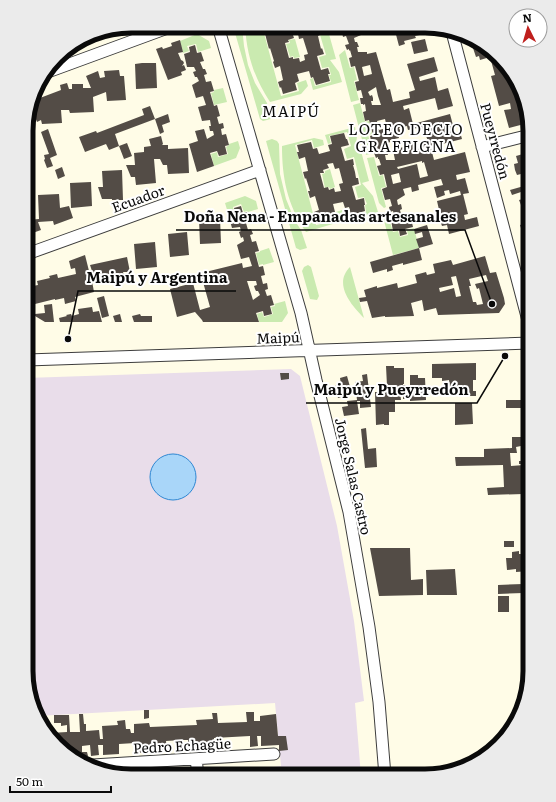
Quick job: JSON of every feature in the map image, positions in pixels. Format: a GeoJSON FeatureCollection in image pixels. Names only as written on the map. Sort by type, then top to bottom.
{"type":"FeatureCollection","features":[{"type":"Feature","properties":{"kind":"street"},"geometry":{"type":"LineString","coordinates":[[54,70],[154,33]]}},
{"type":"Feature","properties":{"kind":"street","name":"Jorge Salas Castro"},"geometry":{"type":"LineString","coordinates":[[220,33],[301,313],[349,512],[369,627],[384,769]]}},
{"type":"Feature","properties":{"kind":"street","name":"Pueyrredón"},"geometry":{"type":"LineString","coordinates":[[453,37],[523,302]]}},
{"type":"Feature","properties":{"kind":"street"},"geometry":{"type":"LineString","coordinates":[[482,147],[523,137]]}},
{"type":"Feature","properties":{"kind":"street","name":"Ecuador"},"geometry":{"type":"LineString","coordinates":[[33,252],[260,170]]}},
{"type":"Feature","properties":{"kind":"street","name":"Maipú"},"geometry":{"type":"LineString","coordinates":[[33,357],[523,343]]}},
{"type":"Feature","properties":{"kind":"street","name":"Pedro Echagüe"},"geometry":{"type":"LineString","coordinates":[[101,765],[274,754]]}},
{"type":"Feature","properties":{"kind":"street"},"geometry":{"type":"LineString","coordinates":[[196,759],[197,769]]}},
{"type":"Feature","properties":{"kind":"shaded area"},"geometry":{"type":"Polygon","coordinates":[[[291,369],[300,376],[337,526],[354,621],[364,701],[355,703],[360,769],[266,769],[281,766],[275,703],[44,716],[38,703],[33,677],[33,378],[291,369]]]}},
{"type":"Feature","properties":{"kind":"green space"},"geometry":{"type":"Polygon","coordinates":[[[235,33],[243,33],[248,65],[255,83],[267,103],[271,119],[263,121],[260,119],[235,33]]]}},
{"type":"Feature","properties":{"kind":"green space"},"geometry":{"type":"Polygon","coordinates":[[[246,33],[264,33],[281,96],[299,91],[297,83],[306,80],[308,86],[301,94],[270,102],[252,66],[246,33]]]}},
{"type":"Feature","properties":{"kind":"green space"},"geometry":{"type":"Polygon","coordinates":[[[319,33],[329,33],[336,59],[330,60],[339,72],[342,82],[313,90],[310,79],[313,78],[315,86],[331,82],[329,67],[322,68],[319,57],[326,55],[319,33]]]}},
{"type":"Feature","properties":{"kind":"green space"},"geometry":{"type":"Polygon","coordinates":[[[197,34],[209,41],[211,48],[198,52],[196,44],[187,46],[189,51],[183,53],[180,41],[197,34]]]}},
{"type":"Feature","properties":{"kind":"green space"},"geometry":{"type":"Polygon","coordinates":[[[295,39],[300,57],[294,58],[293,56],[290,57],[286,44],[290,43],[289,40],[295,39]]]}},
{"type":"Feature","properties":{"kind":"green space"},"geometry":{"type":"Polygon","coordinates":[[[345,50],[350,68],[354,67],[357,80],[354,81],[359,100],[351,102],[339,55],[345,50]]]}},
{"type":"Feature","properties":{"kind":"green space"},"geometry":{"type":"Polygon","coordinates":[[[223,88],[227,102],[214,105],[211,93],[214,92],[214,90],[223,88]]]}},
{"type":"Feature","properties":{"kind":"green space"},"geometry":{"type":"Polygon","coordinates":[[[360,103],[365,122],[369,121],[372,134],[368,135],[373,153],[366,155],[353,105],[360,103]]]}},
{"type":"Feature","properties":{"kind":"green space"},"geometry":{"type":"Polygon","coordinates":[[[355,127],[357,137],[355,150],[361,151],[369,181],[362,183],[373,196],[378,212],[348,220],[346,209],[349,208],[351,216],[366,212],[365,205],[367,204],[364,197],[358,198],[355,187],[361,185],[354,157],[347,159],[344,149],[351,146],[347,132],[329,136],[331,143],[328,144],[325,135],[355,127]]]}},
{"type":"Feature","properties":{"kind":"green space"},"geometry":{"type":"Polygon","coordinates":[[[314,138],[323,140],[324,145],[314,148],[312,140],[295,145],[316,225],[335,221],[333,213],[342,210],[343,215],[336,223],[306,232],[294,212],[290,201],[283,169],[282,146],[314,138]]]}},
{"type":"Feature","properties":{"kind":"green space"},"geometry":{"type":"Polygon","coordinates":[[[272,139],[277,141],[279,144],[280,174],[286,199],[295,221],[301,230],[307,248],[300,250],[296,248],[266,141],[272,139]]]}},
{"type":"Feature","properties":{"kind":"green space"},"geometry":{"type":"Polygon","coordinates":[[[238,141],[240,148],[236,158],[214,166],[211,154],[217,152],[218,157],[228,154],[226,147],[229,144],[238,141]]]}},
{"type":"Feature","properties":{"kind":"green space"},"geometry":{"type":"Polygon","coordinates":[[[374,157],[379,176],[383,175],[386,187],[381,188],[386,207],[384,208],[379,203],[367,158],[374,157]]]}},
{"type":"Feature","properties":{"kind":"green space"},"geometry":{"type":"Polygon","coordinates":[[[330,169],[335,187],[330,189],[329,187],[325,188],[322,174],[330,169]]]}},
{"type":"Feature","properties":{"kind":"green space"},"geometry":{"type":"Polygon","coordinates":[[[245,196],[256,201],[258,209],[244,212],[241,204],[233,207],[234,211],[228,213],[225,203],[245,196]]]}},
{"type":"Feature","properties":{"kind":"green space"},"geometry":{"type":"Polygon","coordinates":[[[387,212],[393,232],[398,231],[400,237],[408,235],[407,230],[414,228],[419,248],[393,255],[382,213],[387,212]]]}},
{"type":"Feature","properties":{"kind":"green space"},"geometry":{"type":"Polygon","coordinates":[[[269,248],[274,262],[259,265],[256,253],[269,248]]]}},
{"type":"Feature","properties":{"kind":"green space"},"geometry":{"type":"Polygon","coordinates":[[[308,265],[311,267],[319,296],[317,300],[310,299],[302,271],[304,267],[308,265]]]}},
{"type":"Feature","properties":{"kind":"green space"},"geometry":{"type":"Polygon","coordinates":[[[350,267],[364,318],[349,301],[344,287],[343,280],[350,267]]]}},
{"type":"Feature","properties":{"kind":"green space"},"geometry":{"type":"Polygon","coordinates":[[[285,301],[288,313],[282,322],[259,322],[257,314],[262,312],[264,317],[273,314],[271,307],[275,306],[274,304],[285,301]]]}},
{"type":"Feature","properties":{"kind":"water"},"geometry":{"type":"Polygon","coordinates":[[[178,454],[182,455],[192,464],[195,468],[195,486],[186,496],[178,500],[168,500],[160,496],[151,486],[150,472],[154,464],[164,455],[178,454]]]}},
{"type":"Feature","properties":{"kind":"building"},"geometry":{"type":"Polygon","coordinates":[[[265,33],[319,33],[320,35],[318,36],[321,49],[322,48],[324,54],[317,56],[321,70],[328,68],[330,81],[316,85],[313,77],[311,78],[309,71],[297,74],[299,81],[295,83],[297,90],[283,94],[278,82],[283,80],[280,66],[275,68],[270,48],[269,49],[265,33]],[[298,34],[293,35],[294,38],[285,43],[289,58],[299,58],[300,62],[305,60],[304,55],[308,54],[303,38],[299,39],[298,34]]]}},
{"type":"Feature","properties":{"kind":"building"},"geometry":{"type":"Polygon","coordinates":[[[342,33],[366,33],[354,38],[359,47],[357,47],[358,52],[367,52],[367,54],[376,52],[387,90],[390,89],[393,102],[410,98],[409,92],[415,90],[407,64],[434,57],[438,71],[419,77],[420,81],[435,77],[438,91],[448,88],[453,106],[438,110],[435,98],[403,106],[404,110],[409,108],[413,124],[450,114],[454,134],[460,132],[462,139],[424,148],[422,142],[428,141],[422,127],[408,130],[407,126],[399,128],[401,133],[398,134],[399,138],[390,140],[390,142],[383,146],[388,155],[385,155],[386,160],[395,160],[393,150],[417,143],[419,151],[431,148],[434,160],[465,152],[470,172],[456,175],[457,180],[465,178],[469,193],[463,194],[468,214],[464,215],[465,220],[477,217],[479,226],[449,234],[447,225],[442,226],[438,215],[440,214],[437,201],[461,195],[460,191],[450,194],[449,190],[444,191],[445,195],[437,198],[434,187],[443,185],[441,179],[418,185],[419,190],[412,192],[411,187],[403,189],[405,195],[397,200],[398,205],[401,204],[401,214],[410,214],[413,227],[405,229],[407,234],[400,236],[399,230],[393,231],[391,220],[395,219],[393,211],[390,212],[389,207],[392,206],[390,199],[385,200],[382,189],[387,187],[384,174],[380,175],[377,166],[381,165],[378,157],[376,158],[374,153],[377,152],[375,144],[372,145],[370,136],[373,135],[369,120],[365,121],[363,112],[366,111],[365,104],[361,104],[360,98],[363,98],[361,90],[357,91],[355,82],[359,81],[357,73],[355,66],[351,67],[349,58],[352,57],[350,50],[347,50],[345,45],[349,44],[346,36],[343,37],[342,33]],[[370,65],[362,67],[364,76],[372,74],[370,65]],[[376,87],[368,92],[373,98],[373,101],[371,101],[372,105],[381,105],[378,96],[376,87]],[[385,119],[377,121],[379,130],[387,128],[385,119]],[[422,161],[397,167],[398,169],[417,164],[420,178],[428,176],[424,162],[422,163],[422,161]],[[399,173],[391,175],[393,184],[401,182],[399,173]]]}},
{"type":"Feature","properties":{"kind":"building"},"geometry":{"type":"Polygon","coordinates":[[[396,33],[424,33],[415,36],[416,38],[404,41],[405,44],[399,46],[396,33]]]}},
{"type":"Feature","properties":{"kind":"building"},"geometry":{"type":"Polygon","coordinates":[[[425,39],[428,51],[414,54],[411,42],[425,39]]]}},
{"type":"Feature","properties":{"kind":"building"},"geometry":{"type":"Polygon","coordinates":[[[180,40],[183,52],[178,53],[184,63],[182,66],[184,65],[186,70],[181,72],[182,75],[168,80],[156,49],[162,47],[163,49],[172,46],[171,43],[180,40]]]}},
{"type":"Feature","properties":{"kind":"building"},"geometry":{"type":"Polygon","coordinates":[[[195,45],[197,53],[201,52],[204,61],[200,62],[207,74],[204,75],[206,82],[211,81],[214,91],[210,92],[214,106],[217,105],[220,116],[217,117],[219,124],[223,123],[224,128],[221,129],[222,135],[226,134],[229,145],[225,146],[227,154],[219,156],[217,151],[210,153],[214,166],[197,172],[189,144],[198,141],[195,131],[204,129],[207,139],[214,135],[213,131],[210,131],[210,120],[202,121],[198,107],[206,105],[203,96],[196,98],[192,85],[199,81],[193,72],[196,71],[194,67],[187,67],[184,54],[190,52],[189,47],[195,45]]]}},
{"type":"Feature","properties":{"kind":"building"},"geometry":{"type":"Polygon","coordinates":[[[475,47],[490,57],[480,60],[479,56],[476,57],[473,48],[475,47]]]}},
{"type":"Feature","properties":{"kind":"building"},"geometry":{"type":"Polygon","coordinates":[[[490,57],[499,66],[513,88],[520,106],[522,124],[509,128],[504,110],[511,109],[510,103],[499,106],[491,76],[495,75],[490,57]]]}},
{"type":"Feature","properties":{"kind":"building"},"geometry":{"type":"Polygon","coordinates":[[[156,63],[157,88],[136,89],[135,64],[156,63]]]}},
{"type":"Feature","properties":{"kind":"building"},"geometry":{"type":"Polygon","coordinates":[[[119,70],[120,76],[124,76],[126,100],[107,101],[106,92],[93,97],[94,112],[70,113],[69,110],[61,110],[62,123],[42,124],[41,120],[37,122],[34,115],[38,99],[61,90],[60,85],[67,83],[69,89],[72,89],[72,84],[83,84],[83,88],[91,88],[86,76],[98,71],[100,78],[105,77],[104,71],[119,70]]]}},
{"type":"Feature","properties":{"kind":"building"},"geometry":{"type":"Polygon","coordinates":[[[150,106],[155,119],[115,134],[119,146],[109,150],[106,144],[85,152],[79,137],[96,131],[97,133],[144,115],[142,109],[150,106]]]}},
{"type":"Feature","properties":{"kind":"building"},"geometry":{"type":"Polygon","coordinates":[[[168,114],[170,122],[162,125],[164,132],[160,134],[155,119],[168,114]]]}},
{"type":"Feature","properties":{"kind":"building"},"geometry":{"type":"Polygon","coordinates":[[[48,129],[57,155],[50,158],[53,166],[47,168],[44,155],[49,154],[41,132],[48,129]]]}},
{"type":"Feature","properties":{"kind":"building"},"geometry":{"type":"Polygon","coordinates":[[[344,133],[347,139],[349,145],[341,147],[345,161],[353,159],[356,178],[358,178],[359,184],[352,186],[356,200],[364,198],[365,211],[351,215],[349,207],[345,208],[343,202],[333,204],[335,212],[331,213],[333,220],[318,224],[314,212],[319,210],[315,196],[310,198],[308,191],[310,191],[303,172],[308,171],[305,157],[299,159],[297,145],[311,142],[313,149],[317,148],[319,154],[330,151],[328,145],[332,144],[330,136],[344,133]],[[333,163],[327,164],[329,168],[323,170],[324,173],[320,173],[324,188],[328,187],[329,190],[334,188],[335,192],[341,191],[339,184],[343,183],[339,168],[335,169],[333,163]]]}},
{"type":"Feature","properties":{"kind":"building"},"geometry":{"type":"Polygon","coordinates":[[[161,136],[162,145],[168,145],[168,149],[188,148],[189,173],[168,174],[167,165],[163,165],[160,159],[154,159],[156,183],[136,185],[135,177],[131,177],[126,165],[135,165],[134,153],[144,152],[144,147],[151,146],[149,139],[161,136]]]}},
{"type":"Feature","properties":{"kind":"building"},"geometry":{"type":"Polygon","coordinates":[[[127,143],[132,156],[124,159],[119,146],[127,143]]]}},
{"type":"Feature","properties":{"kind":"building"},"geometry":{"type":"Polygon","coordinates":[[[523,154],[523,182],[521,174],[517,175],[515,170],[514,164],[518,163],[516,156],[523,154]]]}},
{"type":"Feature","properties":{"kind":"building"},"geometry":{"type":"Polygon","coordinates":[[[62,167],[65,176],[58,179],[55,170],[62,167]]]}},
{"type":"Feature","properties":{"kind":"building"},"geometry":{"type":"Polygon","coordinates":[[[122,170],[123,200],[102,199],[98,187],[103,187],[102,171],[122,170]]]}},
{"type":"Feature","properties":{"kind":"building"},"geometry":{"type":"Polygon","coordinates":[[[91,182],[92,206],[71,208],[70,183],[91,182]]]}},
{"type":"Feature","properties":{"kind":"building"},"geometry":{"type":"Polygon","coordinates":[[[523,186],[523,199],[521,192],[512,195],[510,190],[523,186]]]}},
{"type":"Feature","properties":{"kind":"building"},"geometry":{"type":"Polygon","coordinates":[[[59,194],[60,208],[69,206],[73,218],[54,225],[53,221],[38,222],[41,230],[33,233],[33,220],[39,219],[38,195],[59,194]]]}},
{"type":"Feature","properties":{"kind":"building"},"geometry":{"type":"Polygon","coordinates":[[[523,199],[523,204],[521,205],[519,200],[523,199]]]}},
{"type":"Feature","properties":{"kind":"building"},"geometry":{"type":"Polygon","coordinates":[[[241,206],[243,213],[247,212],[250,222],[246,223],[248,230],[251,229],[253,234],[250,235],[252,242],[256,241],[259,251],[255,252],[259,267],[263,266],[265,275],[261,276],[263,284],[267,283],[268,289],[265,290],[267,296],[271,295],[274,305],[270,306],[272,314],[264,316],[263,311],[256,313],[259,322],[203,322],[195,312],[177,317],[170,289],[193,283],[192,281],[186,283],[185,277],[242,263],[243,268],[252,266],[249,257],[241,259],[237,245],[244,241],[243,237],[241,238],[239,232],[241,231],[240,227],[232,228],[228,214],[235,212],[234,208],[241,206]],[[247,281],[253,300],[260,295],[254,286],[257,285],[256,281],[247,281]],[[203,282],[193,284],[200,310],[210,307],[203,282]]]}},
{"type":"Feature","properties":{"kind":"building"},"geometry":{"type":"Polygon","coordinates":[[[220,218],[221,243],[200,244],[199,219],[220,218]]]}},
{"type":"Feature","properties":{"kind":"building"},"geometry":{"type":"Polygon","coordinates":[[[523,224],[523,231],[522,231],[520,225],[523,224]]]}},
{"type":"Feature","properties":{"kind":"building"},"geometry":{"type":"Polygon","coordinates":[[[427,225],[433,244],[419,248],[416,239],[423,237],[422,232],[415,234],[414,229],[427,225]]]}},
{"type":"Feature","properties":{"kind":"building"},"geometry":{"type":"Polygon","coordinates":[[[187,232],[189,255],[170,257],[168,234],[187,232]]]}},
{"type":"Feature","properties":{"kind":"building"},"geometry":{"type":"Polygon","coordinates":[[[155,242],[157,267],[136,269],[134,244],[155,242]]]}},
{"type":"Feature","properties":{"kind":"building"},"geometry":{"type":"Polygon","coordinates":[[[419,248],[422,260],[392,266],[393,270],[387,272],[387,269],[373,273],[370,262],[419,248]]]}},
{"type":"Feature","properties":{"kind":"building"},"geometry":{"type":"Polygon","coordinates":[[[85,255],[89,271],[92,271],[90,265],[127,257],[132,282],[129,282],[127,272],[123,272],[124,275],[121,276],[123,284],[116,286],[114,277],[99,281],[92,281],[94,292],[75,297],[76,301],[65,304],[64,298],[33,304],[33,286],[38,285],[37,281],[50,278],[49,276],[57,274],[58,278],[76,274],[75,268],[71,269],[69,261],[85,255]],[[87,271],[88,277],[91,277],[89,271],[87,271]]]}},
{"type":"Feature","properties":{"kind":"building"},"geometry":{"type":"Polygon","coordinates":[[[485,256],[490,273],[496,272],[504,298],[505,304],[499,313],[438,315],[436,308],[424,311],[422,300],[411,303],[414,316],[385,316],[372,318],[367,301],[360,302],[359,298],[366,297],[364,290],[377,286],[377,288],[397,283],[398,288],[417,283],[415,275],[426,272],[427,275],[435,273],[433,264],[451,260],[453,265],[485,256]],[[486,275],[469,279],[473,302],[476,302],[477,305],[483,304],[479,288],[477,289],[475,284],[488,281],[486,275]],[[456,276],[451,277],[453,285],[439,288],[440,292],[454,288],[456,297],[461,296],[456,276]]]}},
{"type":"Feature","properties":{"kind":"building"},"geometry":{"type":"Polygon","coordinates":[[[104,296],[109,316],[102,318],[97,298],[104,296]]]}},
{"type":"Feature","properties":{"kind":"building"},"geometry":{"type":"Polygon","coordinates":[[[52,304],[54,322],[45,322],[35,316],[35,314],[45,313],[44,305],[52,304]]]}},
{"type":"Feature","properties":{"kind":"building"},"geometry":{"type":"Polygon","coordinates":[[[92,307],[93,312],[99,311],[102,322],[60,322],[59,318],[67,316],[66,315],[71,314],[72,316],[79,314],[78,309],[92,307]]]}},
{"type":"Feature","properties":{"kind":"building"},"geometry":{"type":"Polygon","coordinates":[[[120,314],[122,322],[115,322],[113,316],[120,314]]]}},
{"type":"Feature","properties":{"kind":"building"},"geometry":{"type":"Polygon","coordinates":[[[140,314],[141,316],[152,316],[152,322],[134,322],[132,316],[140,314]]]}},
{"type":"Feature","properties":{"kind":"building"},"geometry":{"type":"Polygon","coordinates":[[[476,363],[476,380],[473,380],[473,391],[476,391],[476,396],[463,396],[463,394],[455,394],[455,388],[450,388],[449,380],[442,381],[442,378],[432,378],[432,364],[476,363]]]}},
{"type":"Feature","properties":{"kind":"building"},"geometry":{"type":"Polygon","coordinates":[[[386,366],[404,368],[403,385],[410,385],[410,375],[418,375],[418,378],[425,378],[426,400],[410,401],[410,399],[403,399],[403,392],[400,392],[401,400],[395,400],[395,412],[389,412],[389,425],[376,425],[375,392],[393,392],[393,386],[387,386],[386,366]]]}},
{"type":"Feature","properties":{"kind":"building"},"geometry":{"type":"Polygon","coordinates":[[[280,373],[289,373],[289,379],[281,380],[280,373]]]}},
{"type":"Feature","properties":{"kind":"building"},"geometry":{"type":"Polygon","coordinates":[[[367,374],[371,407],[360,408],[360,401],[357,401],[359,414],[344,416],[342,407],[348,406],[347,401],[357,400],[355,382],[363,381],[362,375],[367,374]]]}},
{"type":"Feature","properties":{"kind":"building"},"geometry":{"type":"Polygon","coordinates":[[[347,376],[352,394],[338,398],[335,386],[341,384],[340,378],[347,376]]]}},
{"type":"Feature","properties":{"kind":"building"},"geometry":{"type":"Polygon","coordinates":[[[506,400],[523,400],[523,408],[506,408],[506,400]]]}},
{"type":"Feature","properties":{"kind":"building"},"geometry":{"type":"Polygon","coordinates":[[[455,403],[472,403],[473,424],[455,425],[455,403]]]}},
{"type":"Feature","properties":{"kind":"building"},"geometry":{"type":"Polygon","coordinates":[[[366,428],[368,449],[376,448],[377,467],[365,468],[361,429],[366,428]]]}},
{"type":"Feature","properties":{"kind":"building"},"geometry":{"type":"Polygon","coordinates":[[[512,437],[523,437],[523,461],[521,446],[516,447],[517,453],[510,453],[511,466],[523,465],[523,494],[488,495],[487,488],[504,487],[503,465],[456,466],[455,457],[484,457],[484,449],[512,448],[512,437]]]}},
{"type":"Feature","properties":{"kind":"building"},"geometry":{"type":"Polygon","coordinates":[[[519,461],[523,461],[523,464],[519,464],[519,461]]]}},
{"type":"Feature","properties":{"kind":"building"},"geometry":{"type":"Polygon","coordinates":[[[504,541],[514,541],[514,547],[504,547],[504,541]]]}},
{"type":"Feature","properties":{"kind":"building"},"geometry":{"type":"Polygon","coordinates":[[[370,548],[410,548],[411,580],[423,579],[423,595],[379,596],[370,548]]]}},
{"type":"Feature","properties":{"kind":"building"},"geometry":{"type":"Polygon","coordinates":[[[519,551],[519,554],[523,554],[523,572],[516,572],[516,569],[507,570],[506,558],[512,558],[512,552],[519,551]]]}},
{"type":"Feature","properties":{"kind":"building"},"geometry":{"type":"Polygon","coordinates":[[[455,569],[457,595],[427,595],[426,570],[455,569]]]}},
{"type":"Feature","properties":{"kind":"building"},"geometry":{"type":"Polygon","coordinates":[[[523,584],[523,593],[498,594],[498,585],[523,584]]]}},
{"type":"Feature","properties":{"kind":"building"},"geometry":{"type":"Polygon","coordinates":[[[498,596],[509,596],[509,612],[498,612],[498,596]]]}},
{"type":"Feature","properties":{"kind":"building"},"geometry":{"type":"Polygon","coordinates":[[[144,710],[149,710],[149,718],[144,719],[144,710]]]}},
{"type":"Feature","properties":{"kind":"building"},"geometry":{"type":"Polygon","coordinates":[[[246,712],[254,712],[254,721],[260,721],[260,716],[276,714],[278,736],[286,736],[288,750],[279,751],[279,745],[261,746],[261,736],[257,736],[258,746],[250,747],[250,736],[214,738],[214,749],[182,750],[182,744],[188,744],[188,740],[182,740],[166,741],[167,751],[162,752],[135,753],[135,743],[119,744],[119,754],[103,755],[103,745],[98,745],[99,755],[91,756],[90,745],[82,746],[82,752],[87,752],[88,756],[83,756],[71,749],[71,746],[68,746],[57,736],[55,733],[67,732],[67,725],[61,726],[61,723],[54,723],[54,715],[69,715],[70,732],[80,732],[79,714],[83,714],[84,724],[86,724],[86,731],[99,730],[100,739],[103,739],[102,726],[118,725],[117,721],[125,720],[126,729],[130,729],[131,733],[134,733],[134,724],[149,723],[150,727],[197,725],[196,720],[213,719],[212,713],[217,713],[218,723],[247,722],[246,712]]]}},
{"type":"Feature","properties":{"kind":"place","name":"Doña Nena - Empanadas artesanales"},"geometry":{"type":"Point","coordinates":[492,304]}},
{"type":"Feature","properties":{"kind":"place","name":"Maipú y Argentina"},"geometry":{"type":"Point","coordinates":[68,339]}},
{"type":"Feature","properties":{"kind":"place","name":"Maipú y Pueyrredón"},"geometry":{"type":"Point","coordinates":[505,356]}},
{"type":"Feature","properties":{"kind":"district","name":"MAIPÚ"},"geometry":{"type":"Point","coordinates":[291,110]}},
{"type":"Feature","properties":{"kind":"district","name":"LOTEO DECIO GRAFFIGNA"},"geometry":{"type":"Point","coordinates":[406,136]}}]}
